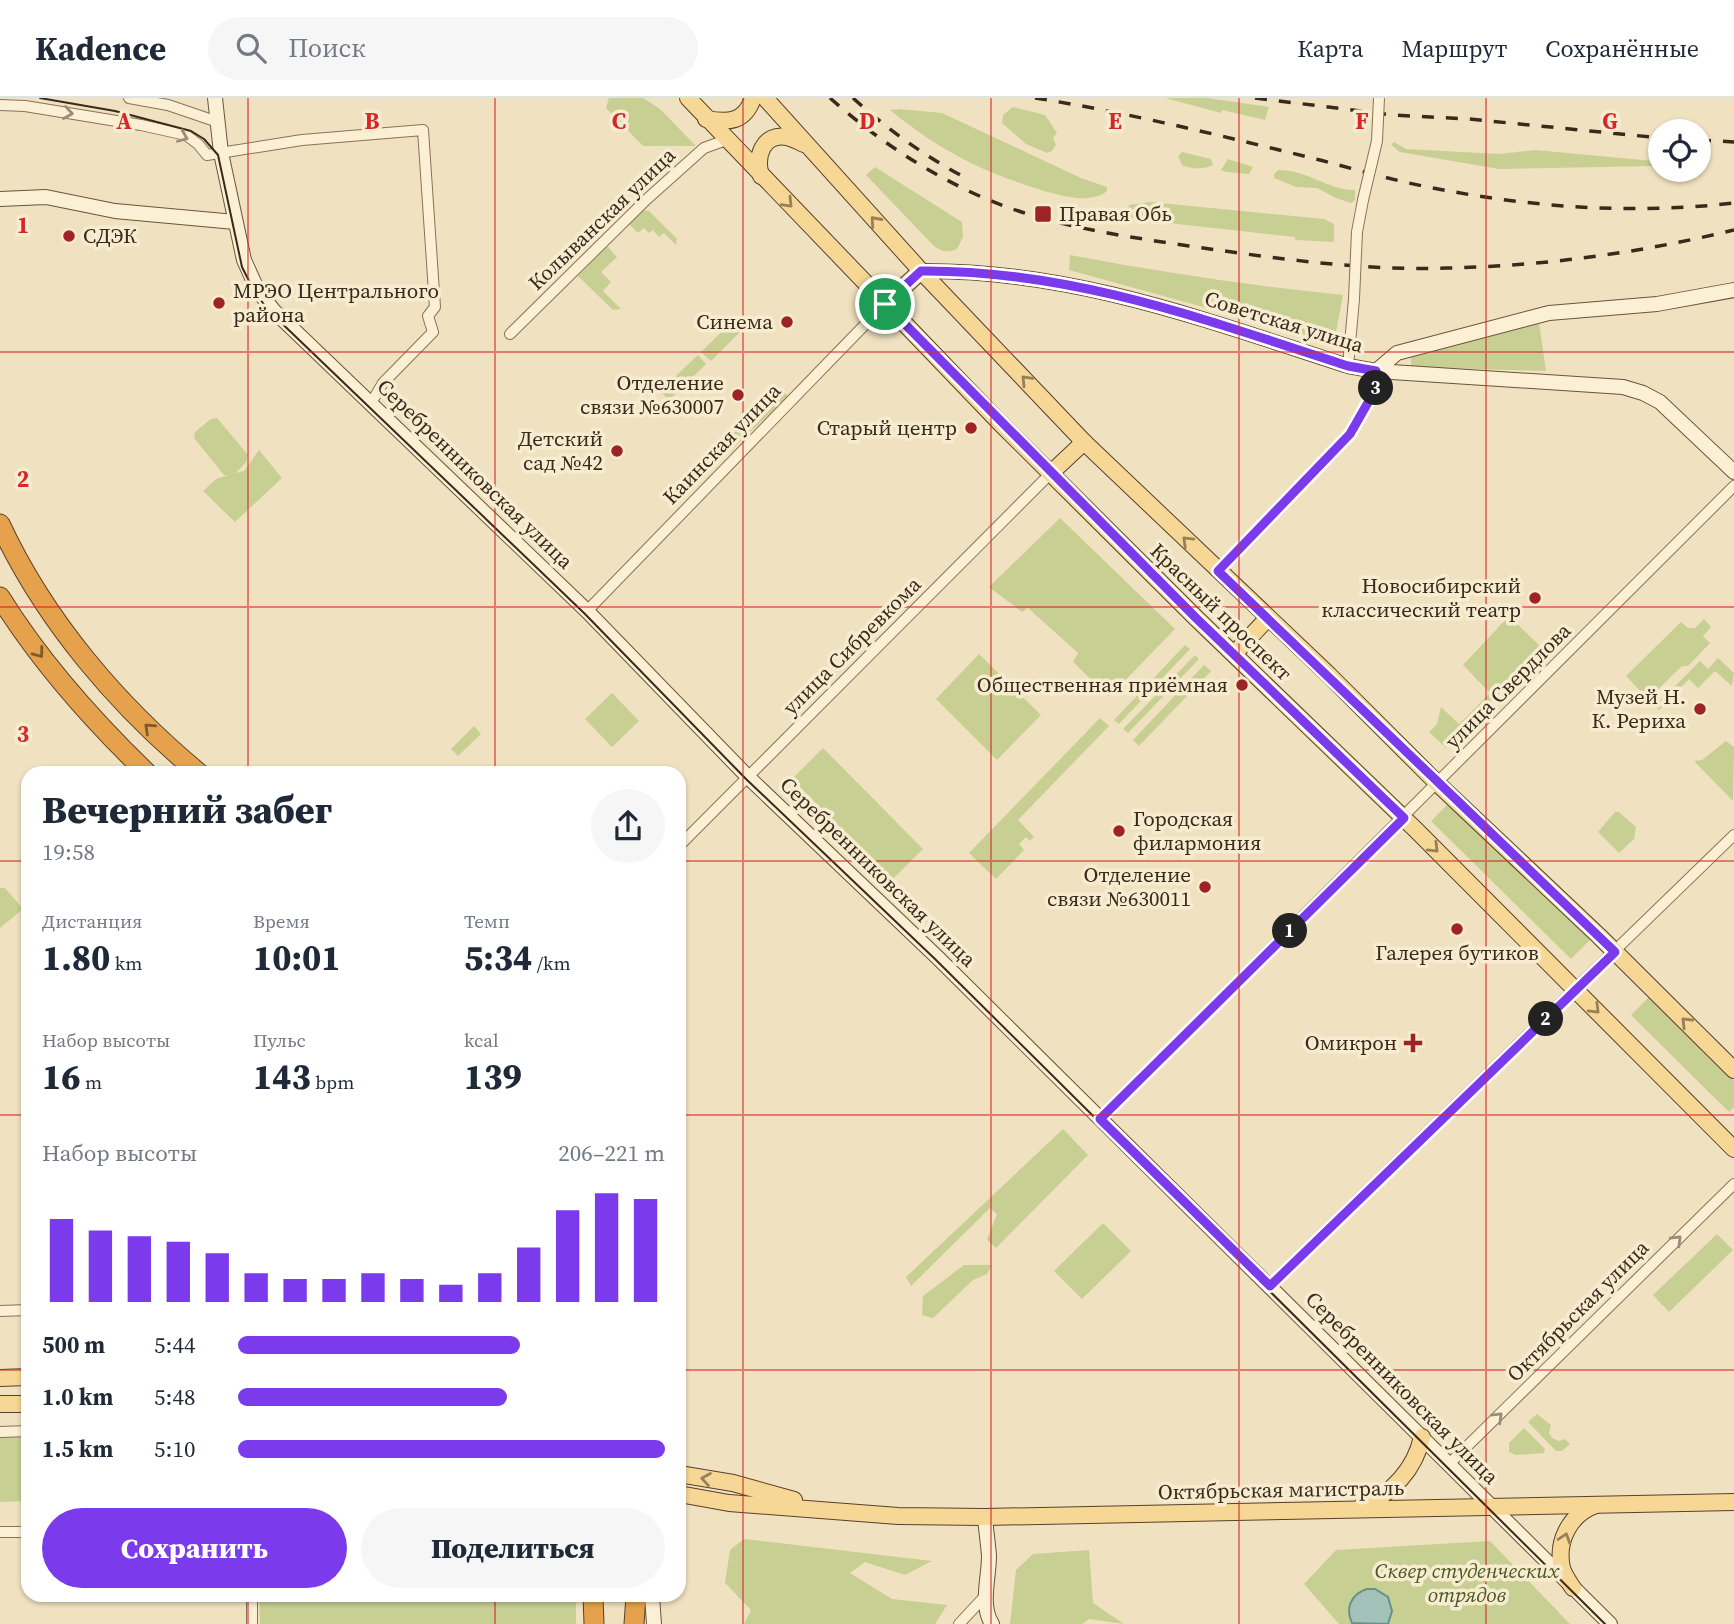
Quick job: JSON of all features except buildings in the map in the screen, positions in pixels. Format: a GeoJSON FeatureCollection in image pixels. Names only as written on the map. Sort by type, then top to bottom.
{"type":"FeatureCollection","features":[{"type":"Feature","properties":{"kind":"highway"},"geometry":{"type":"LineString","coordinates":[[0,524],[6,550],[93,667],[135,715],[191,766]]}},
{"type":"Feature","properties":{"kind":"highway"},"geometry":{"type":"LineString","coordinates":[[0,597],[19,627],[68,690],[110,738],[140,766]]}},
{"type":"Feature","properties":{"kind":"highway"},"geometry":{"type":"LineString","coordinates":[[593,1602],[594,1624]]}},
{"type":"Feature","properties":{"kind":"highway"},"geometry":{"type":"LineString","coordinates":[[634,1624],[636,1602]]}},
{"type":"Feature","properties":{"kind":"main road","name":"Красный проспект"},"geometry":{"type":"LineString","coordinates":[[688,98],[1051,473],[1404,818],[1734,1149]]}},
{"type":"Feature","properties":{"kind":"main road"},"geometry":{"type":"LineString","coordinates":[[706,119],[737,121],[747,112],[753,98]]}},
{"type":"Feature","properties":{"kind":"main road","name":"Красный проспект"},"geometry":{"type":"LineString","coordinates":[[765,98],[921,271],[1084,442],[1615,952],[1734,1070]]}},
{"type":"Feature","properties":{"kind":"main road"},"geometry":{"type":"LineString","coordinates":[[761,176],[758,156],[762,146],[773,138],[787,137],[806,144]]}},
{"type":"Feature","properties":{"kind":"main road"},"geometry":{"type":"LineString","coordinates":[[885,304],[921,271]]}},
{"type":"Feature","properties":{"kind":"main road"},"geometry":{"type":"LineString","coordinates":[[1051,473],[1084,442]]}},
{"type":"Feature","properties":{"kind":"main road"},"geometry":{"type":"LineString","coordinates":[[1234,654],[1268,618]]}},
{"type":"Feature","properties":{"kind":"main road"},"geometry":{"type":"LineString","coordinates":[[0,1378],[21,1377]]}},
{"type":"Feature","properties":{"kind":"main road"},"geometry":{"type":"LineString","coordinates":[[0,1404],[21,1404]]}},
{"type":"Feature","properties":{"kind":"main road"},"geometry":{"type":"LineString","coordinates":[[1352,1510],[1378,1500],[1396,1486],[1419,1449],[1422,1437]]}},
{"type":"Feature","properties":{"kind":"main road","name":"Октябрьская магистраль"},"geometry":{"type":"LineString","coordinates":[[686,1475],[733,1483],[830,1509]]}},
{"type":"Feature","properties":{"kind":"main road","name":"Октябрьская магистраль"},"geometry":{"type":"LineString","coordinates":[[686,1495],[729,1503],[898,1516],[985,1517],[1734,1502]]}},
{"type":"Feature","properties":{"kind":"main road"},"geometry":{"type":"LineString","coordinates":[[1573,1588],[1563,1572],[1563,1537],[1573,1520],[1586,1509],[1601,1503]]}},
{"type":"Feature","properties":{"kind":"street"},"geometry":{"type":"LineString","coordinates":[[129,98],[168,105],[218,122]]}},
{"type":"Feature","properties":{"kind":"street","name":"Серебренниковская улица"},"geometry":{"type":"LineString","coordinates":[[215,98],[220,153],[246,267],[258,291],[274,311],[587,611],[748,777],[937,957],[1610,1624]]}},
{"type":"Feature","properties":{"kind":"street"},"geometry":{"type":"LineString","coordinates":[[1348,366],[1357,232],[1377,141],[1378,98]]}},
{"type":"Feature","properties":{"kind":"street"},"geometry":{"type":"LineString","coordinates":[[0,105],[25,106],[186,135],[207,155],[302,140],[423,130],[435,307],[428,316],[433,331],[383,383],[371,403]]}},
{"type":"Feature","properties":{"kind":"street","name":"Колыванская улица"},"geometry":{"type":"LineString","coordinates":[[510,334],[647,199],[704,148],[726,140]]}},
{"type":"Feature","properties":{"kind":"street"},"geometry":{"type":"LineString","coordinates":[[0,199],[46,197],[116,211],[234,222]]}},
{"type":"Feature","properties":{"kind":"street","name":"Советская улица"},"geometry":{"type":"LineString","coordinates":[[921,271],[961,271],[1048,280],[1155,304],[1348,366],[1376,371],[1623,387],[1660,402],[1734,472]]}},
{"type":"Feature","properties":{"kind":"street"},"geometry":{"type":"LineString","coordinates":[[1218,571],[1350,434],[1378,385],[1376,371],[1397,354],[1549,313],[1657,304],[1734,290]]}},
{"type":"Feature","properties":{"kind":"street","name":"Каинская улица"},"geometry":{"type":"LineString","coordinates":[[587,611],[885,304]]}},
{"type":"Feature","properties":{"kind":"street","name":"улица Сибревкома"},"geometry":{"type":"LineString","coordinates":[[686,839],[1051,473]]}},
{"type":"Feature","properties":{"kind":"street","name":"улица Свердлова"},"geometry":{"type":"LineString","coordinates":[[1100,1119],[1734,486]]}},
{"type":"Feature","properties":{"kind":"street"},"geometry":{"type":"LineString","coordinates":[[1270,1286],[1734,835]]}},
{"type":"Feature","properties":{"kind":"street","name":"Октябрьская улица"},"geometry":{"type":"LineString","coordinates":[[1449,1464],[1734,1184]]}},
{"type":"Feature","properties":{"kind":"street"},"geometry":{"type":"LineString","coordinates":[[0,1311],[21,1310]]}},
{"type":"Feature","properties":{"kind":"street"},"geometry":{"type":"LineString","coordinates":[[0,1432],[21,1431]]}},
{"type":"Feature","properties":{"kind":"street"},"geometry":{"type":"LineString","coordinates":[[985,1517],[989,1557],[986,1595],[992,1624]]}},
{"type":"Feature","properties":{"kind":"street"},"geometry":{"type":"LineString","coordinates":[[0,1531],[21,1532]]}},
{"type":"Feature","properties":{"kind":"street"},"geometry":{"type":"LineString","coordinates":[[959,1624],[986,1595]]}},
{"type":"Feature","properties":{"kind":"street"},"geometry":{"type":"LineString","coordinates":[[251,1602],[252,1624]]}},
{"type":"Feature","properties":{"kind":"street"},"geometry":{"type":"LineString","coordinates":[[652,1602],[654,1624]]}},
{"type":"Feature","properties":{"kind":"green space"},"geometry":{"type":"Polygon","coordinates":[[[609,98],[643,98],[660,109],[696,146],[643,146],[606,108],[609,98]]]}},
{"type":"Feature","properties":{"kind":"green space"},"geometry":{"type":"Polygon","coordinates":[[[1165,98],[1207,98],[1269,107],[1265,120],[1222,110],[1221,113],[1165,98]]]}},
{"type":"Feature","properties":{"kind":"green space"},"geometry":{"type":"Polygon","coordinates":[[[1013,107],[1045,115],[1057,133],[1053,138],[1056,145],[1052,151],[1047,153],[1026,144],[1002,123],[1003,115],[1013,107]]]}},
{"type":"Feature","properties":{"kind":"green space"},"geometry":{"type":"Polygon","coordinates":[[[890,110],[942,113],[1081,178],[1107,187],[1107,191],[1093,197],[1077,198],[1039,189],[996,174],[941,146],[890,110]]]}},
{"type":"Feature","properties":{"kind":"green space"},"geometry":{"type":"Polygon","coordinates":[[[1394,142],[1406,149],[1499,154],[1535,150],[1648,161],[1648,166],[1499,169],[1400,152],[1391,145],[1394,142]]]}},
{"type":"Feature","properties":{"kind":"green space"},"geometry":{"type":"Polygon","coordinates":[[[1182,152],[1211,159],[1213,165],[1198,168],[1182,165],[1178,156],[1182,152]]]}},
{"type":"Feature","properties":{"kind":"green space"},"geometry":{"type":"Polygon","coordinates":[[[1228,159],[1253,167],[1249,174],[1221,170],[1228,159]]]}},
{"type":"Feature","properties":{"kind":"green space"},"geometry":{"type":"Polygon","coordinates":[[[875,167],[962,222],[963,237],[957,249],[944,251],[932,244],[866,175],[875,167]]]}},
{"type":"Feature","properties":{"kind":"green space"},"geometry":{"type":"Polygon","coordinates":[[[1278,170],[1299,173],[1336,187],[1355,190],[1355,200],[1351,203],[1317,188],[1296,187],[1274,178],[1278,170]]]}},
{"type":"Feature","properties":{"kind":"green space"},"geometry":{"type":"Polygon","coordinates":[[[1150,202],[1324,219],[1334,224],[1334,242],[1295,240],[1295,237],[1124,218],[1129,205],[1150,202]]]}},
{"type":"Feature","properties":{"kind":"green space"},"geometry":{"type":"Polygon","coordinates":[[[643,210],[649,211],[677,239],[676,245],[664,233],[659,237],[653,230],[649,233],[644,228],[638,233],[629,224],[643,210]]]}},
{"type":"Feature","properties":{"kind":"green space"},"geometry":{"type":"Polygon","coordinates":[[[607,246],[617,257],[601,272],[611,282],[603,291],[621,309],[613,310],[578,276],[607,246]]]}},
{"type":"Feature","properties":{"kind":"green space"},"geometry":{"type":"Polygon","coordinates":[[[1070,255],[1206,278],[1343,295],[1334,343],[1069,270],[1070,255]]]}},
{"type":"Feature","properties":{"kind":"green space"},"geometry":{"type":"Polygon","coordinates":[[[737,317],[746,326],[711,361],[701,352],[737,317]]]}},
{"type":"Feature","properties":{"kind":"green space"},"geometry":{"type":"Polygon","coordinates":[[[1539,323],[1546,371],[1411,367],[1411,357],[1539,323]]]}},
{"type":"Feature","properties":{"kind":"green space"},"geometry":{"type":"Polygon","coordinates":[[[698,355],[706,364],[669,400],[660,391],[698,355]]]}},
{"type":"Feature","properties":{"kind":"green space"},"geometry":{"type":"Polygon","coordinates":[[[777,385],[788,396],[712,468],[706,463],[707,451],[777,385]]]}},
{"type":"Feature","properties":{"kind":"green space"},"geometry":{"type":"Polygon","coordinates":[[[217,418],[248,455],[246,462],[236,473],[244,471],[259,450],[282,478],[235,522],[203,491],[216,479],[228,475],[224,475],[194,438],[195,432],[211,419],[217,418]]]}},
{"type":"Feature","properties":{"kind":"green space"},"geometry":{"type":"Polygon","coordinates":[[[1060,518],[1175,629],[1109,697],[1073,662],[1078,653],[1028,608],[1022,612],[989,587],[1060,518]]]}},
{"type":"Feature","properties":{"kind":"green space"},"geometry":{"type":"Polygon","coordinates":[[[1509,616],[1543,649],[1446,748],[1429,732],[1437,724],[1441,707],[1459,724],[1490,693],[1463,665],[1509,616]]]}},
{"type":"Feature","properties":{"kind":"green space"},"geometry":{"type":"Polygon","coordinates":[[[1704,619],[1711,627],[1703,636],[1710,643],[1688,666],[1682,666],[1648,699],[1626,676],[1681,622],[1688,628],[1695,628],[1704,619]]]}},
{"type":"Feature","properties":{"kind":"green space"},"geometry":{"type":"Polygon","coordinates":[[[1185,645],[1190,649],[1119,724],[1114,720],[1185,645]]]}},
{"type":"Feature","properties":{"kind":"green space"},"geometry":{"type":"Polygon","coordinates":[[[979,654],[1041,715],[997,760],[936,699],[979,654]]]}},
{"type":"Feature","properties":{"kind":"green space"},"geometry":{"type":"Polygon","coordinates":[[[1195,655],[1199,659],[1128,733],[1123,729],[1195,655]]]}},
{"type":"Feature","properties":{"kind":"green space"},"geometry":{"type":"Polygon","coordinates":[[[1718,658],[1734,673],[1732,686],[1715,671],[1698,688],[1689,679],[1659,710],[1655,706],[1700,661],[1708,669],[1718,658]]]}},
{"type":"Feature","properties":{"kind":"green space"},"geometry":{"type":"Polygon","coordinates":[[[1204,665],[1211,671],[1139,746],[1133,740],[1204,665]]]}},
{"type":"Feature","properties":{"kind":"green space"},"geometry":{"type":"Polygon","coordinates":[[[612,693],[639,721],[612,747],[585,719],[612,693]]]}},
{"type":"Feature","properties":{"kind":"green space"},"geometry":{"type":"Polygon","coordinates":[[[1100,718],[1109,726],[1018,820],[1034,837],[1030,841],[1026,837],[1019,844],[1024,850],[996,879],[969,853],[1100,718]]]}},
{"type":"Feature","properties":{"kind":"green space"},"geometry":{"type":"Polygon","coordinates":[[[474,726],[481,734],[458,756],[451,749],[474,726]]]}},
{"type":"Feature","properties":{"kind":"green space"},"geometry":{"type":"Polygon","coordinates":[[[1726,741],[1734,747],[1733,801],[1694,761],[1702,760],[1726,741]]]}},
{"type":"Feature","properties":{"kind":"green space"},"geometry":{"type":"Polygon","coordinates":[[[823,748],[923,849],[892,880],[792,779],[823,748]]]}},
{"type":"Feature","properties":{"kind":"green space"},"geometry":{"type":"Polygon","coordinates":[[[1450,802],[1590,940],[1571,959],[1431,821],[1450,802]]]}},
{"type":"Feature","properties":{"kind":"green space"},"geometry":{"type":"Polygon","coordinates":[[[1615,812],[1619,812],[1636,827],[1634,839],[1619,853],[1598,832],[1615,812]]]}},
{"type":"Feature","properties":{"kind":"green space"},"geometry":{"type":"Polygon","coordinates":[[[0,888],[5,888],[21,907],[21,911],[0,928],[0,888]]]}},
{"type":"Feature","properties":{"kind":"green space"},"geometry":{"type":"Polygon","coordinates":[[[1649,997],[1734,1080],[1734,1107],[1729,1112],[1631,1015],[1649,997]]]}},
{"type":"Feature","properties":{"kind":"green space"},"geometry":{"type":"Polygon","coordinates":[[[1063,1129],[1088,1155],[996,1248],[987,1240],[997,1214],[990,1208],[911,1286],[906,1277],[1063,1129]]]}},
{"type":"Feature","properties":{"kind":"green space"},"geometry":{"type":"Polygon","coordinates":[[[1103,1223],[1131,1251],[1082,1299],[1054,1271],[1103,1223]]]}},
{"type":"Feature","properties":{"kind":"green space"},"geometry":{"type":"Polygon","coordinates":[[[1717,1234],[1733,1250],[1669,1312],[1653,1295],[1717,1234]]]}},
{"type":"Feature","properties":{"kind":"green space"},"geometry":{"type":"Polygon","coordinates":[[[964,1265],[992,1265],[987,1274],[973,1280],[933,1318],[922,1315],[923,1296],[964,1265]]]}},
{"type":"Feature","properties":{"kind":"green space"},"geometry":{"type":"Polygon","coordinates":[[[1537,1414],[1551,1425],[1549,1433],[1552,1438],[1559,1441],[1565,1439],[1570,1444],[1562,1451],[1556,1451],[1528,1422],[1537,1414]]]}},
{"type":"Feature","properties":{"kind":"green space"},"geometry":{"type":"Polygon","coordinates":[[[1524,1428],[1545,1449],[1544,1453],[1516,1455],[1509,1452],[1509,1443],[1524,1428]]]}},
{"type":"Feature","properties":{"kind":"green space"},"geometry":{"type":"Polygon","coordinates":[[[21,1436],[21,1501],[0,1502],[0,1437],[21,1436]]]}},
{"type":"Feature","properties":{"kind":"green space"},"geometry":{"type":"Polygon","coordinates":[[[744,1539],[932,1561],[905,1575],[865,1562],[850,1573],[892,1599],[947,1605],[935,1624],[744,1624],[751,1610],[725,1583],[730,1550],[744,1539]]]}},
{"type":"Feature","properties":{"kind":"green space","name":"Сквер студенческих отрядов"},"geometry":{"type":"Polygon","coordinates":[[[1490,1541],[1570,1624],[1339,1624],[1304,1584],[1336,1550],[1490,1541]]]}},
{"type":"Feature","properties":{"kind":"green space"},"geometry":{"type":"Polygon","coordinates":[[[1089,1550],[1093,1603],[1124,1624],[1089,1619],[1082,1624],[1010,1624],[1016,1570],[1033,1554],[1089,1550]]]}},
{"type":"Feature","properties":{"kind":"green space"},"geometry":{"type":"Polygon","coordinates":[[[259,1602],[576,1602],[576,1624],[260,1624],[259,1602]]]}},
{"type":"Feature","properties":{"kind":"water"},"geometry":{"type":"Polygon","coordinates":[[[1367,1589],[1375,1589],[1388,1597],[1392,1611],[1388,1624],[1352,1623],[1349,1612],[1351,1602],[1357,1594],[1367,1589]]]}},
{"type":"Feature","properties":{"kind":"tram line"},"geometry":{"type":"LineString","coordinates":[[40,98],[115,111],[191,131],[204,139],[218,155],[242,267],[255,293],[271,313],[584,613],[746,779],[935,959],[1605,1624]]}},
{"type":"Feature","properties":{"kind":"railway"},"geometry":{"type":"LineString","coordinates":[[830,98],[881,139],[917,163],[975,194],[1027,214],[1134,238],[1350,266],[1447,268],[1591,257],[1734,230]]}},
{"type":"Feature","properties":{"kind":"railway"},"geometry":{"type":"LineString","coordinates":[[853,98],[906,141],[964,177]]}},
{"type":"Feature","properties":{"kind":"railway"},"geometry":{"type":"LineString","coordinates":[[1035,98],[1178,126],[1410,183],[1500,199],[1617,208],[1695,207],[1734,203]]}},
{"type":"Feature","properties":{"kind":"railway"},"geometry":{"type":"LineString","coordinates":[[1255,98],[1393,115],[1469,119],[1648,137]]}},
{"type":"Feature","properties":{"kind":"railway"},"geometry":{"type":"LineString","coordinates":[[1711,141],[1734,142]]}},
{"type":"Feature","properties":{"kind":"place","name":"Правая Обь"},"geometry":{"type":"Point","coordinates":[1043,214]}},
{"type":"Feature","properties":{"kind":"place","name":"СДЭК"},"geometry":{"type":"Point","coordinates":[69,236]}},
{"type":"Feature","properties":{"kind":"place","name":"МРЭО Центрального района"},"geometry":{"type":"Point","coordinates":[219,303]}},
{"type":"Feature","properties":{"kind":"place","name":"Синема"},"geometry":{"type":"Point","coordinates":[787,322]}},
{"type":"Feature","properties":{"kind":"place","name":"Отделение связи №630007"},"geometry":{"type":"Point","coordinates":[738,395]}},
{"type":"Feature","properties":{"kind":"place","name":"Старый центр"},"geometry":{"type":"Point","coordinates":[971,428]}},
{"type":"Feature","properties":{"kind":"place","name":"Детский сад №42"},"geometry":{"type":"Point","coordinates":[617,451]}},
{"type":"Feature","properties":{"kind":"place","name":"Новосибирский классический театр"},"geometry":{"type":"Point","coordinates":[1535,598]}},
{"type":"Feature","properties":{"kind":"place","name":"Общественная приёмная"},"geometry":{"type":"Point","coordinates":[1242,685]}},
{"type":"Feature","properties":{"kind":"place","name":"Музей Н. К. Рериха"},"geometry":{"type":"Point","coordinates":[1700,709]}},
{"type":"Feature","properties":{"kind":"place","name":"Городская филармония"},"geometry":{"type":"Point","coordinates":[1119,831]}},
{"type":"Feature","properties":{"kind":"place","name":"Отделение связи №630011"},"geometry":{"type":"Point","coordinates":[1205,887]}},
{"type":"Feature","properties":{"kind":"place","name":"Галерея бутиков"},"geometry":{"type":"Point","coordinates":[1457,929]}},
{"type":"Feature","properties":{"kind":"place","name":"Омикрон"},"geometry":{"type":"Point","coordinates":[1413,1043]}},
{"type":"Feature","properties":{"kind":"route"},"geometry":{"type":"LineString","coordinates":[[921,271],[961,271],[1048,280],[1155,304],[1348,366],[1376,371],[1378,385],[1350,434],[1218,571],[1615,952],[1270,1286],[1100,1119],[1404,818],[1196,618],[885,304],[921,271]]}}]}
